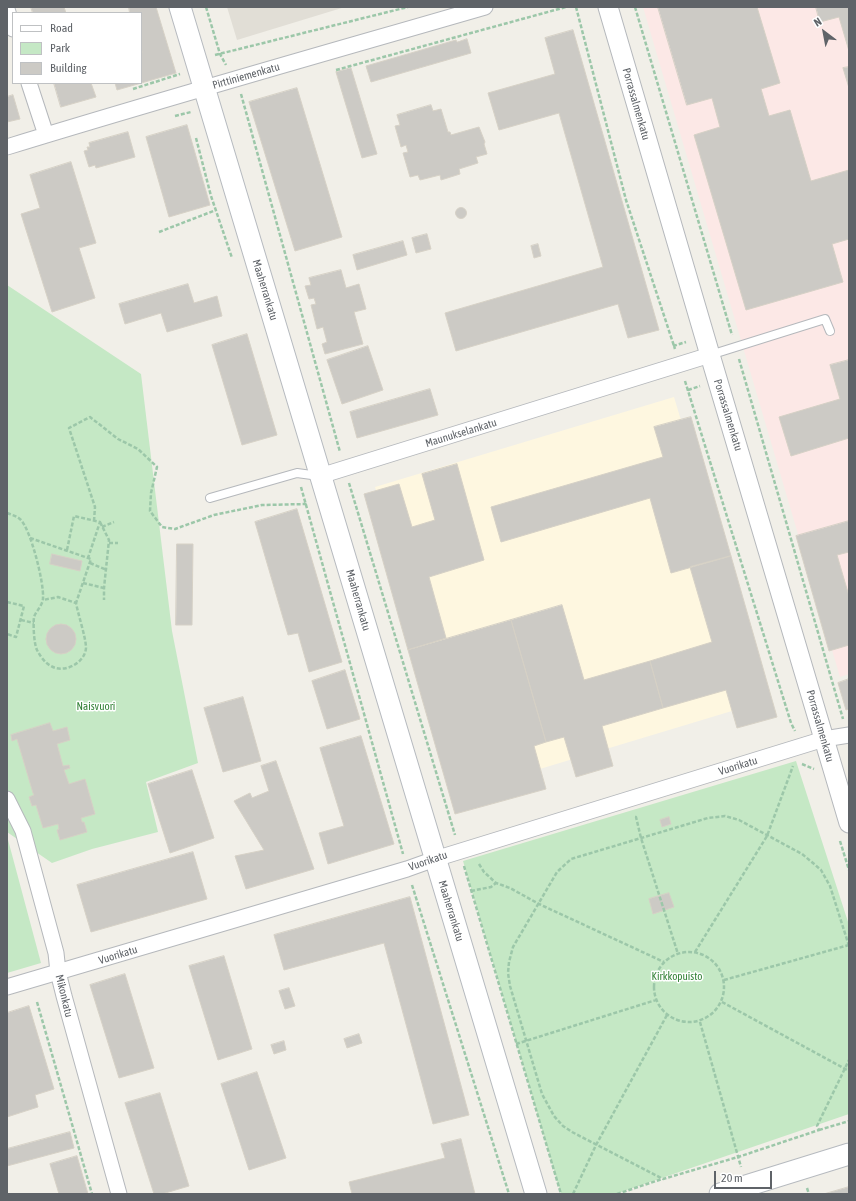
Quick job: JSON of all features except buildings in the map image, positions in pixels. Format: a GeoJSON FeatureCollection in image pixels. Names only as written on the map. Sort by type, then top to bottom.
{"type":"FeatureCollection","features":[{"type":"Feature","properties":{"kind":"main road","name":"Maaherrankatu"},"geometry":{"type":"LineString","coordinates":[[180,7],[536,1194]]}},
{"type":"Feature","properties":{"kind":"main road"},"geometry":{"type":"LineString","coordinates":[[720,1194],[849,1154]]}},
{"type":"Feature","properties":{"kind":"street","name":"Pirttiniemenkatu"},"geometry":{"type":"LineString","coordinates":[[7,147],[66,128],[183,95],[206,96],[234,79],[485,7]]}},
{"type":"Feature","properties":{"kind":"street","name":"Porrassalmenkatu"},"geometry":{"type":"LineString","coordinates":[[608,7],[849,823]]}},
{"type":"Feature","properties":{"kind":"street"},"geometry":{"type":"LineString","coordinates":[[7,9],[12,26]]}},
{"type":"Feature","properties":{"kind":"street"},"geometry":{"type":"LineString","coordinates":[[29,84],[46,135]]}},
{"type":"Feature","properties":{"kind":"street","name":"Maunukselankatu"},"geometry":{"type":"LineString","coordinates":[[320,476],[710,355]]}},
{"type":"Feature","properties":{"kind":"street","name":"Vuorikatu"},"geometry":{"type":"LineString","coordinates":[[7,987],[407,869],[435,859],[824,739],[848,735]]}},
{"type":"Feature","properties":{"kind":"street","name":"Mikonkatu"},"geometry":{"type":"LineString","coordinates":[[7,799],[23,831],[56,953],[58,972],[119,1194]]}},
{"type":"Feature","properties":{"kind":"lane"},"geometry":{"type":"LineString","coordinates":[[710,355],[825,319],[830,331]]}},
{"type":"Feature","properties":{"kind":"lane","name":"Maunukselankatu"},"geometry":{"type":"LineString","coordinates":[[210,498],[297,473],[320,476]]}},
{"type":"Feature","properties":{"kind":"path"},"geometry":{"type":"LineString","coordinates":[[206,7],[220,54],[234,79],[241,96]]}},
{"type":"Feature","properties":{"kind":"path"},"geometry":{"type":"LineString","coordinates":[[332,71],[566,7]]}},
{"type":"Feature","properties":{"kind":"path"},"geometry":{"type":"LineString","coordinates":[[635,7],[848,735]]}},
{"type":"Feature","properties":{"kind":"path"},"geometry":{"type":"LineString","coordinates":[[179,67],[183,95],[190,112]]}},
{"type":"Feature","properties":{"kind":"path"},"geometry":{"type":"LineString","coordinates":[[168,118],[190,112],[206,96],[241,96],[249,94]]}},
{"type":"Feature","properties":{"kind":"path"},"geometry":{"type":"LineString","coordinates":[[196,135],[211,196],[233,260]]}},
{"type":"Feature","properties":{"kind":"path"},"geometry":{"type":"LineString","coordinates":[[159,232],[216,210]]}},
{"type":"Feature","properties":{"kind":"path"},"geometry":{"type":"LineString","coordinates":[[94,521],[95,507],[69,428],[90,417],[118,439],[138,449],[157,467],[151,493],[150,511],[162,527],[175,529],[214,515],[262,505],[306,504]]}},
{"type":"Feature","properties":{"kind":"path"},"geometry":{"type":"LineString","coordinates":[[297,473],[407,869],[509,1194]]}},
{"type":"Feature","properties":{"kind":"path"},"geometry":{"type":"LineString","coordinates":[[7,514],[17,517],[27,529],[40,575],[43,600],[34,617],[35,646],[40,655],[52,667],[58,668],[71,666],[82,659],[86,647],[76,603],[91,559],[30,538]]}},
{"type":"Feature","properties":{"kind":"path"},"geometry":{"type":"LineString","coordinates":[[67,550],[74,516],[100,522]]}},
{"type":"Feature","properties":{"kind":"path"},"geometry":{"type":"LineString","coordinates":[[100,522],[109,540],[104,600]]}},
{"type":"Feature","properties":{"kind":"path"},"geometry":{"type":"LineString","coordinates":[[88,558],[100,522]]}},
{"type":"Feature","properties":{"kind":"path"},"geometry":{"type":"LineString","coordinates":[[102,527],[114,522]]}},
{"type":"Feature","properties":{"kind":"path"},"geometry":{"type":"LineString","coordinates":[[109,543],[118,543]]}},
{"type":"Feature","properties":{"kind":"path"},"geometry":{"type":"LineString","coordinates":[[90,563],[107,570]]}},
{"type":"Feature","properties":{"kind":"path"},"geometry":{"type":"LineString","coordinates":[[83,583],[104,588]]}},
{"type":"Feature","properties":{"kind":"path"},"geometry":{"type":"LineString","coordinates":[[43,600],[58,597],[76,603]]}},
{"type":"Feature","properties":{"kind":"path"},"geometry":{"type":"LineString","coordinates":[[7,602],[24,606],[16,637],[7,635]]}},
{"type":"Feature","properties":{"kind":"path"},"geometry":{"type":"LineString","coordinates":[[21,620],[34,623]]}},
{"type":"Feature","properties":{"kind":"path"},"geometry":{"type":"LineString","coordinates":[[695,952],[767,836],[802,746]]}},
{"type":"Feature","properties":{"kind":"path"},"geometry":{"type":"LineString","coordinates":[[663,1179],[572,1132],[563,1126],[554,1116],[542,1094],[510,986],[508,973],[513,947],[557,872],[571,859],[718,816],[725,816],[739,820],[802,854],[821,870],[830,886],[849,945],[724,980]]}},
{"type":"Feature","properties":{"kind":"path"},"geometry":{"type":"LineString","coordinates":[[636,817],[641,838],[678,954]]}},
{"type":"Feature","properties":{"kind":"path"},"geometry":{"type":"LineString","coordinates":[[463,861],[561,1194]]}},
{"type":"Feature","properties":{"kind":"path"},"geometry":{"type":"LineString","coordinates":[[479,864],[484,872],[496,883],[510,888],[539,904],[664,963]]}},
{"type":"Feature","properties":{"kind":"path"},"geometry":{"type":"LineString","coordinates":[[471,891],[491,887],[496,883]]}},
{"type":"Feature","properties":{"kind":"path"},"geometry":{"type":"LineString","coordinates":[[695,952],[714,962],[720,970],[724,980],[725,991],[722,1002],[709,1017],[700,1022],[688,1023],[677,1021],[667,1015],[661,1008],[656,1000],[654,980],[664,963],[678,954],[695,952]]}},
{"type":"Feature","properties":{"kind":"path"},"geometry":{"type":"LineString","coordinates":[[516,1044],[656,1000]]}},
{"type":"Feature","properties":{"kind":"path"},"geometry":{"type":"LineString","coordinates":[[37,1002],[92,1194]]}},
{"type":"Feature","properties":{"kind":"path"},"geometry":{"type":"LineString","coordinates":[[722,1002],[849,1071]]}},
{"type":"Feature","properties":{"kind":"path"},"geometry":{"type":"LineString","coordinates":[[574,1194],[596,1145],[667,1015]]}},
{"type":"Feature","properties":{"kind":"path"},"geometry":{"type":"LineString","coordinates":[[700,1022],[745,1186]]}},
{"type":"Feature","properties":{"kind":"path"},"geometry":{"type":"LineString","coordinates":[[819,1130],[817,1126],[849,1060]]}},
{"type":"Feature","properties":{"kind":"path"},"geometry":{"type":"LineString","coordinates":[[617,1194],[849,1121]]}},
{"type":"Feature","properties":{"kind":"path"},"geometry":{"type":"LineString","coordinates":[[807,1188],[809,1194]]}},
{"type":"Feature","properties":{"kind":"shaded area"},"geometry":{"type":"Polygon","coordinates":[[[227,7],[345,7],[237,40],[227,7]]]}},
{"type":"Feature","properties":{"kind":"shaded area"},"geometry":{"type":"Polygon","coordinates":[[[643,7],[849,7],[849,674],[840,677],[643,7]]]}},
{"type":"Feature","properties":{"kind":"shaded area"},"geometry":{"type":"Polygon","coordinates":[[[674,397],[765,701],[467,791],[375,487],[674,397]]]}},
{"type":"Feature","properties":{"kind":"green space","name":"Naisvuori"},"geometry":{"type":"Polygon","coordinates":[[[7,285],[141,374],[172,631],[198,763],[146,782],[158,832],[92,849],[52,863],[7,832],[7,285]]]}},
{"type":"Feature","properties":{"kind":"green space","name":"Kirkkopuisto"},"geometry":{"type":"Polygon","coordinates":[[[796,761],[849,925],[849,1114],[615,1194],[561,1194],[463,861],[796,761]]]}},
{"type":"Feature","properties":{"kind":"green space"},"geometry":{"type":"Polygon","coordinates":[[[7,836],[41,963],[7,973],[7,836]]]}}]}
